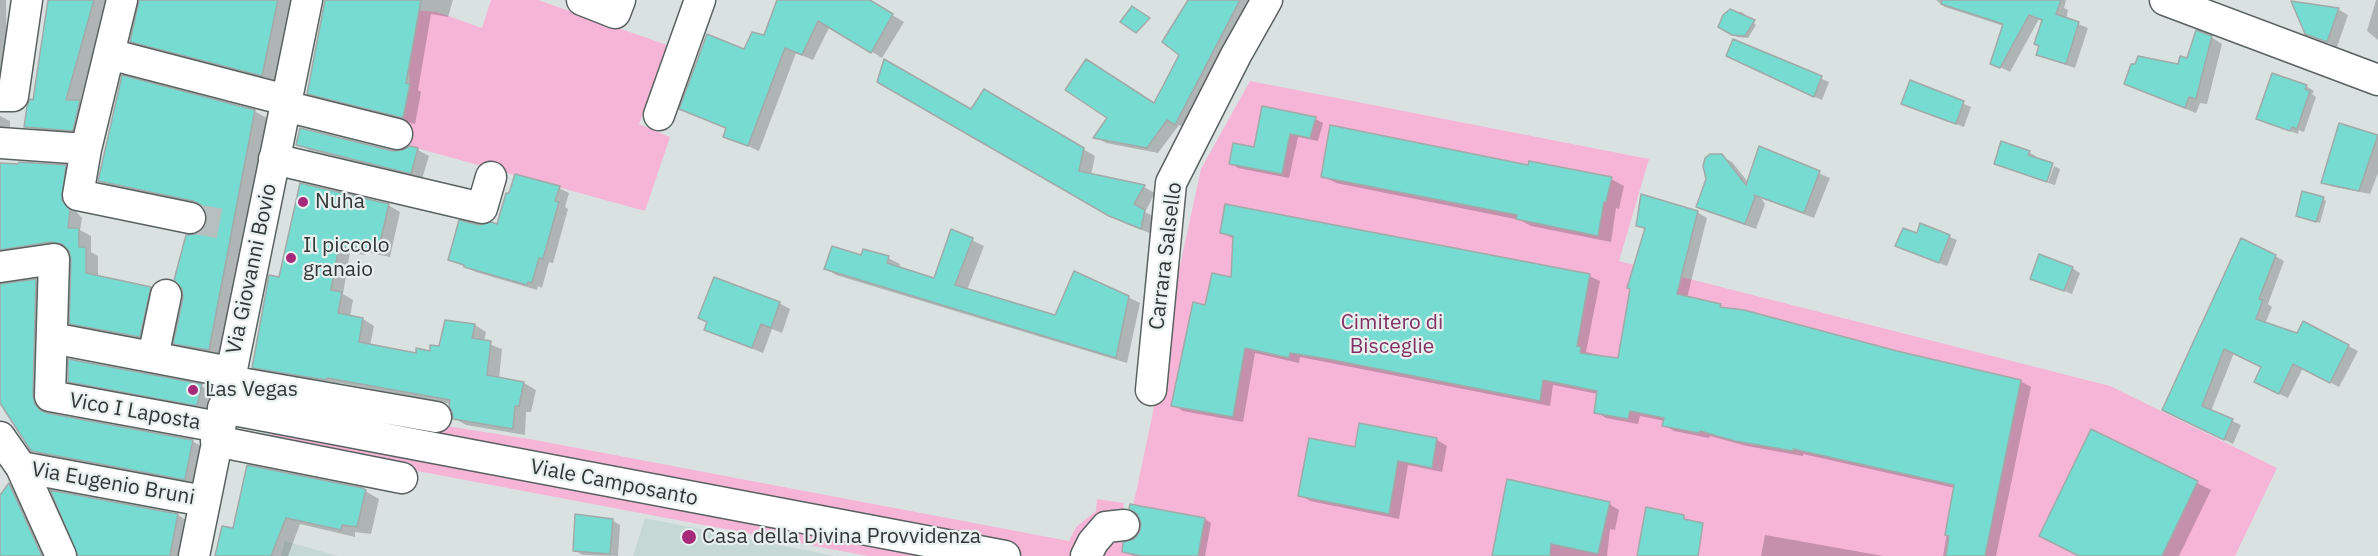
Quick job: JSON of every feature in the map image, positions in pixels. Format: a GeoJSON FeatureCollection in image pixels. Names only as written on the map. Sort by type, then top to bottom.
{"type":"FeatureCollection","features":[{"type":"Feature","properties":{"kind":"street"},"geometry":{"type":"LineString","coordinates":[[122,0],[86,149],[78,195],[190,218]]}},
{"type":"Feature","properties":{"kind":"street","name":"Via Giovanni Bovio"},"geometry":{"type":"LineString","coordinates":[[194,556],[224,406],[246,229],[274,159],[307,0]]}},
{"type":"Feature","properties":{"kind":"street"},"geometry":{"type":"LineString","coordinates":[[582,0],[615,13],[620,0]]}},
{"type":"Feature","properties":{"kind":"street"},"geometry":{"type":"LineString","coordinates":[[659,115],[699,0]]}},
{"type":"Feature","properties":{"kind":"street","name":"Carrara Salsello"},"geometry":{"type":"LineString","coordinates":[[1151,390],[1171,183],[1236,55],[1267,0]]}},
{"type":"Feature","properties":{"kind":"street"},"geometry":{"type":"LineString","coordinates":[[2165,0],[2378,80]]}},
{"type":"Feature","properties":{"kind":"street"},"geometry":{"type":"LineString","coordinates":[[6,96],[17,12]]}},
{"type":"Feature","properties":{"kind":"street"},"geometry":{"type":"LineString","coordinates":[[109,54],[397,134]]}},
{"type":"Feature","properties":{"kind":"street"},"geometry":{"type":"LineString","coordinates":[[0,143],[86,149]]}},
{"type":"Feature","properties":{"kind":"street","name":"Via Giovanni Bovio"},"geometry":{"type":"LineString","coordinates":[[274,159],[482,208],[491,177]]}},
{"type":"Feature","properties":{"kind":"street"},"geometry":{"type":"LineString","coordinates":[[0,267],[54,259],[52,338],[153,357],[224,406],[402,478]]}},
{"type":"Feature","properties":{"kind":"street"},"geometry":{"type":"LineString","coordinates":[[153,357],[166,295]]}},
{"type":"Feature","properties":{"kind":"street","name":"Vico I Laposta"},"geometry":{"type":"LineString","coordinates":[[52,338],[50,396],[224,406]]}},
{"type":"Feature","properties":{"kind":"street"},"geometry":{"type":"LineString","coordinates":[[224,406],[436,417]]}},
{"type":"Feature","properties":{"kind":"street","name":"Viale Camposanto"},"geometry":{"type":"LineString","coordinates":[[224,406],[1005,556]]}},
{"type":"Feature","properties":{"kind":"street"},"geometry":{"type":"LineString","coordinates":[[0,437],[21,467],[61,556]]}},
{"type":"Feature","properties":{"kind":"street","name":"Via Eugenio Bruni"},"geometry":{"type":"LineString","coordinates":[[21,467],[204,501]]}},
{"type":"Feature","properties":{"kind":"street"},"geometry":{"type":"LineString","coordinates":[[1086,556],[1093,542],[1106,527],[1124,525]]}},
{"type":"Feature","properties":{"kind":"shaded area","name":"Casa della Divina Provvidenza"},"geometry":{"type":"Polygon","coordinates":[[[645,518],[835,556],[633,556],[645,518]]]}},
{"type":"Feature","properties":{"kind":"shaded area"},"geometry":{"type":"Polygon","coordinates":[[[285,541],[338,556],[281,556],[285,541]]]}},
{"type":"Feature","properties":{"kind":"green space"},"geometry":{"type":"Polygon","coordinates":[[[491,0],[538,0],[670,46],[639,124],[670,137],[645,211],[402,144],[402,126],[410,84],[409,71],[414,42],[415,10],[437,12],[482,28],[491,0]]]}},
{"type":"Feature","properties":{"kind":"green space","name":"Cimitero di Bisceglie"},"geometry":{"type":"Polygon","coordinates":[[[1250,81],[1649,159],[1619,261],[2110,386],[2277,468],[2235,556],[868,556],[269,443],[276,399],[535,440],[1069,541],[1076,527],[1096,511],[1097,499],[1124,503],[1122,515],[1131,516],[1152,417],[1173,298],[1201,169],[1250,81]]]}},
{"type":"Feature","properties":{"kind":"building"},"geometry":{"type":"Polygon","coordinates":[[[48,0],[94,0],[66,100],[80,100],[73,131],[24,127],[27,106],[30,99],[33,100],[48,0]]]}},
{"type":"Feature","properties":{"kind":"building"},"geometry":{"type":"Polygon","coordinates":[[[139,0],[278,0],[262,76],[130,42],[139,0]]]}},
{"type":"Feature","properties":{"kind":"building"},"geometry":{"type":"Polygon","coordinates":[[[325,0],[421,0],[406,83],[410,84],[403,118],[307,94],[325,0]]]}},
{"type":"Feature","properties":{"kind":"building"},"geometry":{"type":"Polygon","coordinates":[[[777,0],[870,0],[893,14],[871,53],[818,21],[802,55],[785,48],[748,146],[723,137],[726,128],[679,109],[707,34],[744,49],[752,32],[764,35],[777,0]]]}},
{"type":"Feature","properties":{"kind":"building"},"geometry":{"type":"Polygon","coordinates":[[[1188,0],[1240,0],[1175,125],[1167,120],[1147,148],[1093,138],[1107,118],[1065,90],[1086,59],[1154,103],[1179,55],[1162,42],[1188,0]]]}},
{"type":"Feature","properties":{"kind":"building"},"geometry":{"type":"Polygon","coordinates":[[[1942,0],[2061,0],[2056,14],[2079,22],[2066,64],[2036,55],[2039,46],[2034,44],[2042,20],[2029,15],[2000,68],[1990,64],[2003,24],[1941,4],[1942,0]]]}},
{"type":"Feature","properties":{"kind":"building"},"geometry":{"type":"Polygon","coordinates":[[[2291,1],[2339,8],[2327,42],[2305,34],[2291,1]]]}},
{"type":"Feature","properties":{"kind":"building"},"geometry":{"type":"Polygon","coordinates":[[[1132,6],[1150,18],[1136,33],[1120,22],[1132,6]]]}},
{"type":"Feature","properties":{"kind":"building"},"geometry":{"type":"Polygon","coordinates":[[[1730,9],[1755,20],[1745,36],[1732,35],[1718,27],[1723,15],[1730,9]]]}},
{"type":"Feature","properties":{"kind":"building"},"geometry":{"type":"Polygon","coordinates":[[[2196,30],[2212,36],[2196,99],[2189,97],[2185,108],[2124,84],[2131,64],[2135,64],[2138,56],[2178,64],[2180,56],[2187,58],[2196,30]]]}},
{"type":"Feature","properties":{"kind":"building"},"geometry":{"type":"Polygon","coordinates":[[[1733,39],[1822,76],[1814,97],[1726,56],[1733,39]]]}},
{"type":"Feature","properties":{"kind":"building"},"geometry":{"type":"Polygon","coordinates":[[[884,59],[971,109],[984,89],[1084,148],[1079,171],[1145,185],[1134,204],[1145,210],[1141,229],[1109,216],[877,82],[884,59]]]}},
{"type":"Feature","properties":{"kind":"building"},"geometry":{"type":"Polygon","coordinates":[[[2272,73],[2307,85],[2305,89],[2310,91],[2297,129],[2292,127],[2290,131],[2256,119],[2272,73]]]}},
{"type":"Feature","properties":{"kind":"building"},"geometry":{"type":"Polygon","coordinates":[[[122,75],[255,110],[209,350],[173,344],[183,298],[182,289],[174,280],[186,235],[202,230],[207,221],[206,212],[201,205],[193,201],[98,181],[122,75]]]}},
{"type":"Feature","properties":{"kind":"building"},"geometry":{"type":"Polygon","coordinates":[[[1910,80],[1964,101],[1956,124],[1901,104],[1910,80]]]}},
{"type":"Feature","properties":{"kind":"building"},"geometry":{"type":"Polygon","coordinates":[[[1262,106],[1316,117],[1310,138],[1290,134],[1282,174],[1229,164],[1233,143],[1254,147],[1262,106]]]}},
{"type":"Feature","properties":{"kind":"building"},"geometry":{"type":"Polygon","coordinates":[[[2339,123],[2378,135],[2359,191],[2321,183],[2339,123]]]}},
{"type":"Feature","properties":{"kind":"building"},"geometry":{"type":"Polygon","coordinates":[[[1330,125],[1528,165],[1529,161],[1612,177],[1606,202],[1604,202],[1598,236],[1516,219],[1517,215],[1321,177],[1330,125]]]}},
{"type":"Feature","properties":{"kind":"building"},"geometry":{"type":"Polygon","coordinates":[[[300,128],[393,151],[410,146],[418,148],[411,174],[296,145],[300,128]]]}},
{"type":"Feature","properties":{"kind":"building"},"geometry":{"type":"Polygon","coordinates":[[[2001,141],[2030,151],[2028,155],[2053,163],[2047,182],[1994,164],[2001,141]]]}},
{"type":"Feature","properties":{"kind":"building"},"geometry":{"type":"Polygon","coordinates":[[[1759,146],[1820,171],[1804,213],[1754,195],[1745,224],[1696,207],[1706,179],[1703,166],[1705,158],[1710,154],[1722,154],[1746,185],[1759,146]]]}},
{"type":"Feature","properties":{"kind":"building"},"geometry":{"type":"Polygon","coordinates":[[[19,162],[66,165],[62,200],[70,210],[68,228],[79,228],[79,247],[86,247],[86,273],[151,287],[140,337],[69,324],[71,260],[69,251],[62,244],[51,242],[0,250],[0,163],[18,164],[19,162]]]}},
{"type":"Feature","properties":{"kind":"building"},"geometry":{"type":"Polygon","coordinates":[[[515,174],[560,186],[555,201],[559,202],[543,259],[539,258],[532,283],[528,282],[527,285],[464,267],[464,265],[448,260],[459,220],[479,225],[491,222],[497,224],[506,193],[509,193],[515,174]]]}},
{"type":"Feature","properties":{"kind":"building"},"geometry":{"type":"Polygon","coordinates":[[[300,183],[389,204],[378,251],[355,246],[354,249],[339,246],[331,290],[342,292],[338,313],[363,318],[359,342],[416,353],[416,348],[430,351],[430,345],[439,346],[445,320],[475,324],[472,338],[491,341],[487,375],[524,382],[519,406],[515,406],[513,429],[453,419],[449,406],[450,400],[327,378],[326,380],[252,368],[269,275],[279,277],[300,183]]]}},
{"type":"Feature","properties":{"kind":"building"},"geometry":{"type":"Polygon","coordinates":[[[2302,191],[2324,197],[2316,222],[2296,216],[2302,191]]]}},
{"type":"Feature","properties":{"kind":"building"},"geometry":{"type":"Polygon","coordinates":[[[1641,194],[1698,211],[1677,294],[1721,304],[1720,307],[1744,310],[1897,351],[2021,380],[1985,556],[1946,556],[1949,536],[1945,535],[1954,485],[1793,449],[1793,451],[1735,441],[1700,431],[1699,433],[1662,426],[1664,418],[1630,411],[1628,419],[1594,413],[1597,391],[1543,380],[1540,401],[1328,359],[1290,353],[1289,358],[1245,348],[1233,417],[1171,406],[1193,302],[1205,305],[1212,273],[1231,277],[1233,236],[1220,233],[1225,204],[1590,274],[1577,346],[1581,347],[1580,353],[1618,358],[1630,289],[1627,288],[1645,228],[1636,226],[1641,194]]]}},
{"type":"Feature","properties":{"kind":"building"},"geometry":{"type":"Polygon","coordinates":[[[1920,223],[1950,235],[1939,263],[1895,246],[1903,228],[1917,233],[1920,223]]]}},
{"type":"Feature","properties":{"kind":"building"},"geometry":{"type":"Polygon","coordinates":[[[951,229],[973,238],[955,285],[1055,315],[1074,271],[1129,296],[1116,358],[824,269],[832,246],[861,255],[863,249],[889,256],[887,263],[934,278],[951,229]]]}},
{"type":"Feature","properties":{"kind":"building"},"geometry":{"type":"Polygon","coordinates":[[[2241,238],[2276,255],[2259,299],[2263,300],[2256,319],[2297,333],[2303,321],[2349,345],[2330,383],[2293,364],[2279,394],[2254,382],[2261,367],[2224,349],[2202,406],[2233,419],[2224,440],[2162,410],[2241,238]]]}},
{"type":"Feature","properties":{"kind":"building"},"geometry":{"type":"Polygon","coordinates":[[[2039,254],[2073,267],[2064,291],[2030,279],[2039,254]]]}},
{"type":"Feature","properties":{"kind":"building"},"geometry":{"type":"Polygon","coordinates":[[[714,277],[780,302],[771,328],[761,324],[752,348],[704,330],[707,322],[698,318],[714,277]]]}},
{"type":"Feature","properties":{"kind":"building"},"geometry":{"type":"Polygon","coordinates":[[[36,279],[33,395],[35,404],[47,413],[193,440],[185,480],[31,451],[0,403],[0,284],[36,279]]]}},
{"type":"Feature","properties":{"kind":"building"},"geometry":{"type":"Polygon","coordinates":[[[68,359],[202,384],[197,406],[68,382],[68,359]]]}},
{"type":"Feature","properties":{"kind":"building"},"geometry":{"type":"Polygon","coordinates":[[[1359,423],[1437,438],[1432,468],[1398,461],[1389,514],[1298,496],[1309,438],[1355,447],[1359,423]]]}},
{"type":"Feature","properties":{"kind":"building"},"geometry":{"type":"Polygon","coordinates":[[[2091,429],[2198,481],[2162,556],[2079,556],[2039,536],[2091,429]]]}},
{"type":"Feature","properties":{"kind":"building"},"geometry":{"type":"Polygon","coordinates":[[[247,465],[363,488],[366,490],[357,527],[342,525],[341,530],[286,518],[271,556],[215,556],[222,526],[233,528],[247,465]]]}},
{"type":"Feature","properties":{"kind":"building"},"geometry":{"type":"Polygon","coordinates":[[[1507,479],[1610,502],[1598,554],[1551,544],[1550,556],[1492,556],[1507,479]]]}},
{"type":"Feature","properties":{"kind":"building"},"geometry":{"type":"Polygon","coordinates":[[[9,483],[42,556],[0,556],[0,495],[9,483]]]}},
{"type":"Feature","properties":{"kind":"building"},"geometry":{"type":"Polygon","coordinates":[[[50,490],[178,514],[170,556],[78,556],[50,490]]]}},
{"type":"Feature","properties":{"kind":"building"},"geometry":{"type":"Polygon","coordinates":[[[1130,504],[1205,518],[1198,556],[1142,556],[1122,552],[1123,542],[1134,539],[1140,531],[1141,523],[1137,514],[1129,509],[1130,504]]]}},
{"type":"Feature","properties":{"kind":"building"},"geometry":{"type":"Polygon","coordinates":[[[1646,507],[1684,515],[1684,519],[1703,523],[1698,556],[1637,556],[1646,507]]]}},
{"type":"Feature","properties":{"kind":"building"},"geometry":{"type":"Polygon","coordinates":[[[575,514],[613,519],[610,554],[573,551],[575,514]]]}},
{"type":"Feature","properties":{"kind":"tunnel"},"geometry":{"type":"LineString","coordinates":[[190,218],[233,226]]}},
{"type":"Feature","properties":{"kind":"place","name":"Nuha"},"geometry":{"type":"Point","coordinates":[303,202]}},
{"type":"Feature","properties":{"kind":"place","name":"Il piccolo granaio"},"geometry":{"type":"Point","coordinates":[291,258]}},
{"type":"Feature","properties":{"kind":"place","name":"Las Vegas"},"geometry":{"type":"Point","coordinates":[193,390]}},
{"type":"Feature","properties":{"kind":"place","name":"Casa della Divina Provvidenza"},"geometry":{"type":"Point","coordinates":[689,537]}}]}
